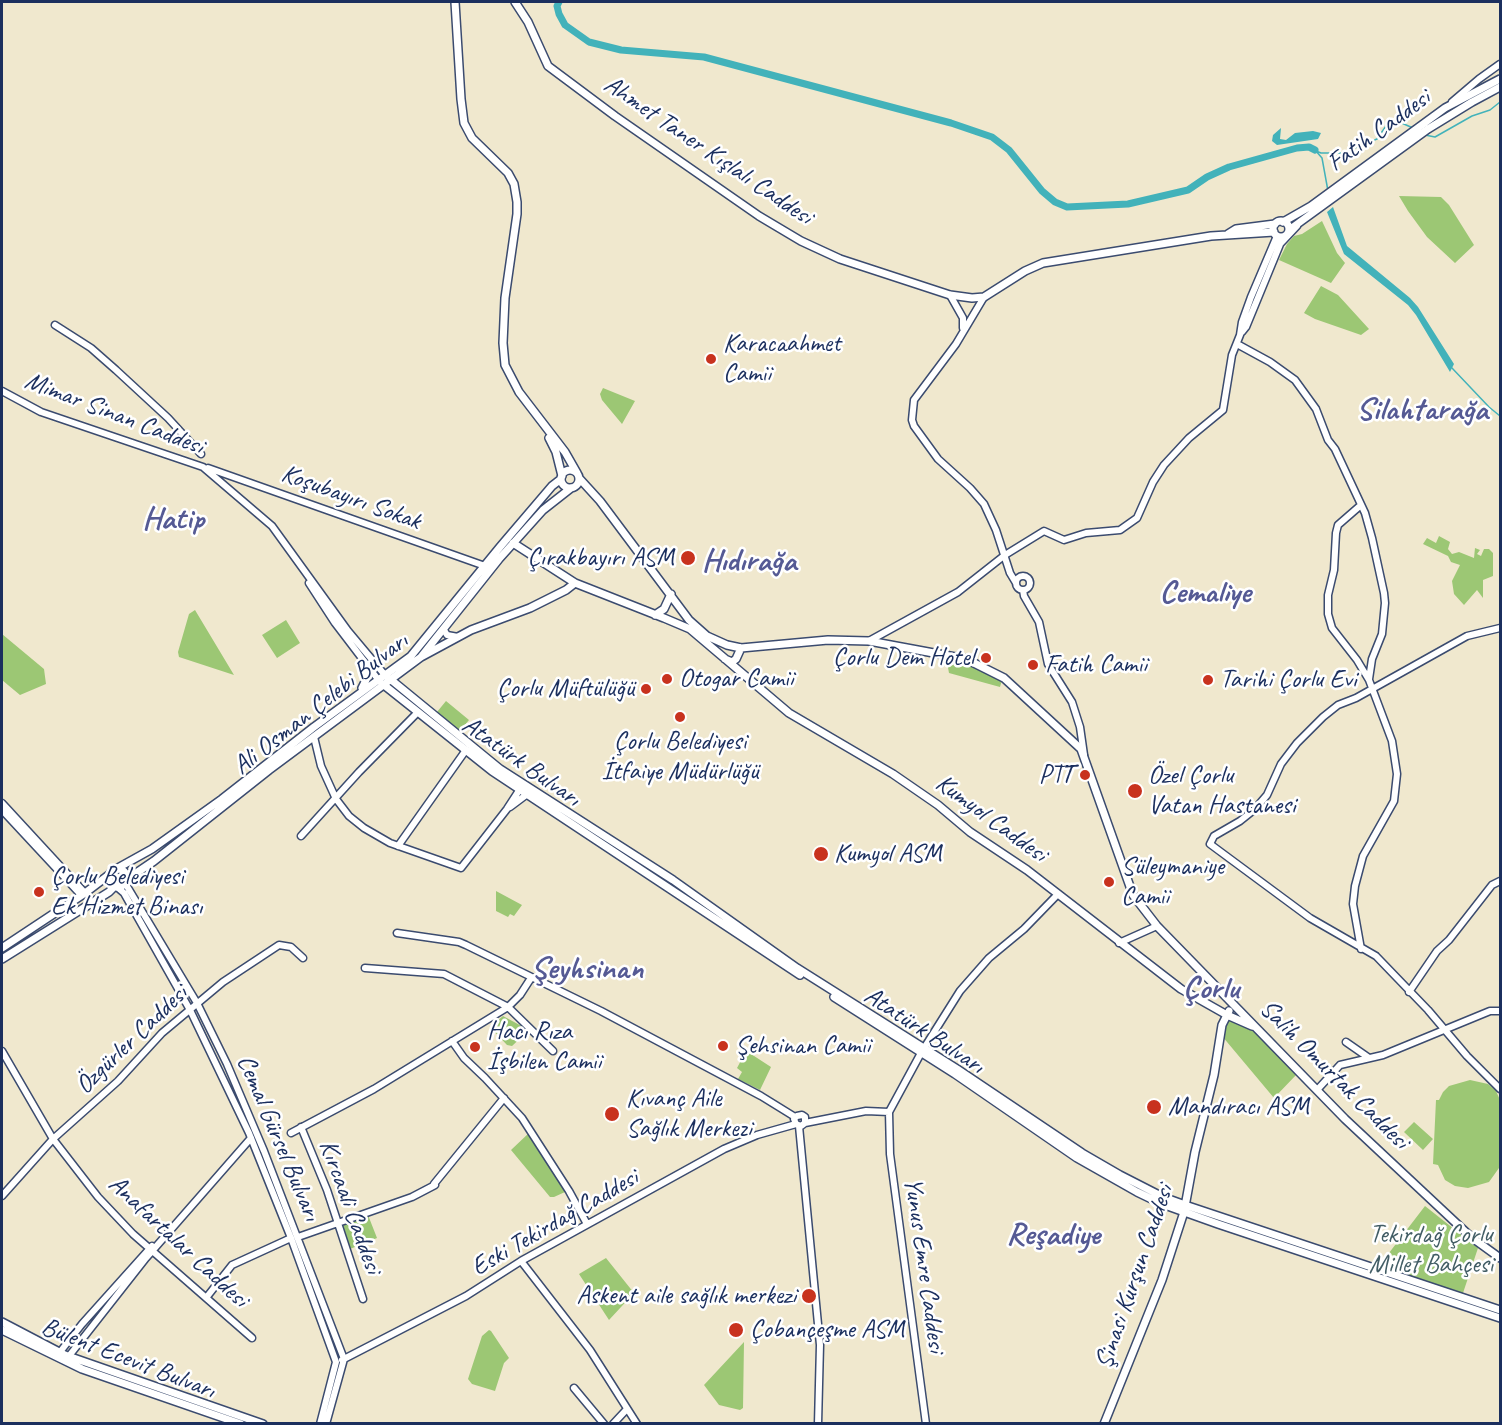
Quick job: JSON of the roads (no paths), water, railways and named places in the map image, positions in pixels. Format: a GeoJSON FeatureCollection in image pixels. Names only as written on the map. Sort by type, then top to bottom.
{"type":"FeatureCollection","features":[{"type":"Feature","properties":{"kind":"main road"},"geometry":{"type":"LineString","coordinates":[[456,2],[464,123],[472,138],[508,173],[516,192],[517,214],[505,298],[503,355],[512,381],[538,418],[556,452],[562,478],[566,487],[576,486],[578,476],[568,471],[562,478]]}},
{"type":"Feature","properties":{"kind":"main road","name":"Ahmet Taner Kışlalı Caddesi"},"geometry":{"type":"LineString","coordinates":[[515,2],[528,22],[548,66],[623,122],[759,216],[801,241],[840,259],[950,295],[984,297]]}},
{"type":"Feature","properties":{"kind":"main road","name":"Fatih Caddesi"},"geometry":{"type":"LineString","coordinates":[[1425,127],[1445,108],[1500,79]]}},
{"type":"Feature","properties":{"kind":"main road","name":"Fatih Caddesi"},"geometry":{"type":"LineString","coordinates":[[1289,230],[1298,225],[1313,209],[1425,127],[1500,87]]}},
{"type":"Feature","properties":{"kind":"main road","name":"Fatih Caddesi"},"geometry":{"type":"LineString","coordinates":[[984,297],[1025,271],[1043,263],[1228,234],[1236,229],[1277,232],[1283,222],[1313,209]]}},
{"type":"Feature","properties":{"kind":"main road"},"geometry":{"type":"LineString","coordinates":[[1277,232],[1286,236],[1289,226],[1283,222]]}},
{"type":"Feature","properties":{"kind":"main road","name":"Salih Omurtak Caddesi"},"geometry":{"type":"LineString","coordinates":[[538,418],[565,452],[578,476],[600,501],[690,620],[707,636],[727,645],[741,648],[828,640],[869,641],[966,659],[1004,678],[1081,749],[1133,895],[1157,926],[1345,1119],[1468,1234],[1500,1258]]}},
{"type":"Feature","properties":{"kind":"main road","name":"Ali Osman Çelebi Bulvarı"},"geometry":{"type":"LineString","coordinates":[[2,948],[113,872],[152,849],[222,799],[359,693],[401,672],[422,657],[552,486],[562,478]]}},
{"type":"Feature","properties":{"kind":"main road","name":"Ali Osman Çelebi Bulvarı"},"geometry":{"type":"LineString","coordinates":[[116,886],[154,861],[365,698],[422,644],[484,566],[543,510],[571,488]]}},
{"type":"Feature","properties":{"kind":"main road","name":"Kumyol Caddesi"},"geometry":{"type":"LineString","coordinates":[[509,541],[575,583],[690,629],[789,713],[893,774],[1058,894],[1181,989],[1262,1032]]}},
{"type":"Feature","properties":{"kind":"main road"},"geometry":{"type":"LineString","coordinates":[[422,657],[479,626],[530,608],[575,583]]}},
{"type":"Feature","properties":{"kind":"main road"},"geometry":{"type":"LineString","coordinates":[[655,615],[667,605],[671,594]]}},
{"type":"Feature","properties":{"kind":"main road"},"geometry":{"type":"LineString","coordinates":[[664,618],[669,607],[677,602]]}},
{"type":"Feature","properties":{"kind":"main road"},"geometry":{"type":"LineString","coordinates":[[723,658],[732,662],[741,648]]}},
{"type":"Feature","properties":{"kind":"main road"},"geometry":{"type":"LineString","coordinates":[[359,693],[366,680],[366,664]]}},
{"type":"Feature","properties":{"kind":"main road"},"geometry":{"type":"LineString","coordinates":[[365,698],[397,691],[401,672]]}},
{"type":"Feature","properties":{"kind":"main road","name":"Atatürk Bulvarı"},"geometry":{"type":"LineString","coordinates":[[384,680],[521,787]]}},
{"type":"Feature","properties":{"kind":"main road","name":"Atatürk Bulvarı"},"geometry":{"type":"LineString","coordinates":[[397,691],[418,712],[466,750],[521,787],[923,1051],[1120,1175],[1184,1209],[1500,1318]]}},
{"type":"Feature","properties":{"kind":"main road"},"geometry":{"type":"LineString","coordinates":[[2,959],[109,892],[116,886],[110,882],[113,872],[124,872],[126,881]]}},
{"type":"Feature","properties":{"kind":"main road","name":"Şinasi Kurşun Caddesi"},"geometry":{"type":"LineString","coordinates":[[1104,1424],[1162,1280],[1184,1209],[1214,1075],[1222,1025],[1230,1003]]}},
{"type":"Feature","properties":{"kind":"main road"},"geometry":{"type":"LineString","coordinates":[[1225,1014],[1233,1009],[1238,1010]]}},
{"type":"Feature","properties":{"kind":"main road","name":"Atatürk Bulvarı"},"geometry":{"type":"LineString","coordinates":[[1184,1209],[1500,1310]]}},
{"type":"Feature","properties":{"kind":"main road"},"geometry":{"type":"LineString","coordinates":[[2,1322],[69,1356],[263,1424]]}},
{"type":"Feature","properties":{"kind":"main road","name":"Bülent Ecevit Bulvarı"},"geometry":{"type":"LineString","coordinates":[[2,1330],[82,1369],[240,1424]]}},
{"type":"Feature","properties":{"kind":"street"},"geometry":{"type":"LineString","coordinates":[[1445,108],[1500,64]]}},
{"type":"Feature","properties":{"kind":"street"},"geometry":{"type":"LineString","coordinates":[[1240,335],[1246,327],[1279,246],[1298,225]]}},
{"type":"Feature","properties":{"kind":"street"},"geometry":{"type":"LineString","coordinates":[[1277,232],[1279,246]]}},
{"type":"Feature","properties":{"kind":"street"},"geometry":{"type":"LineString","coordinates":[[869,641],[958,592],[1005,555],[1044,531],[1064,540],[1086,533],[1120,530],[1137,518],[1153,482],[1164,465],[1189,438],[1223,410],[1232,354],[1277,232]]}},
{"type":"Feature","properties":{"kind":"street"},"geometry":{"type":"LineString","coordinates":[[950,295],[963,318],[963,329]]}},
{"type":"Feature","properties":{"kind":"street"},"geometry":{"type":"LineString","coordinates":[[984,297],[956,344],[914,400],[912,420],[938,459],[984,504],[1017,587],[1024,593],[1039,622],[1045,654],[1052,672],[1072,702],[1080,727],[1084,755]]}},
{"type":"Feature","properties":{"kind":"street"},"geometry":{"type":"LineString","coordinates":[[55,325],[91,348],[116,370],[168,418],[201,454]]}},
{"type":"Feature","properties":{"kind":"street"},"geometry":{"type":"LineString","coordinates":[[1237,344],[1270,362],[1295,380],[1316,409],[1328,440],[1335,449],[1361,506],[1372,538],[1384,593],[1382,634],[1372,659],[1369,680]]}},
{"type":"Feature","properties":{"kind":"street","name":"Mimar Sinan Caddesi"},"geometry":{"type":"LineString","coordinates":[[2,391],[41,412],[203,467],[272,526],[384,680]]}},
{"type":"Feature","properties":{"kind":"street","name":"Koşubayırı Sokak"},"geometry":{"type":"LineString","coordinates":[[203,467],[484,566]]}},
{"type":"Feature","properties":{"kind":"street"},"geometry":{"type":"LineString","coordinates":[[1361,506],[1338,525],[1334,570],[1328,596],[1328,614],[1332,628],[1369,680],[1392,741],[1397,782],[1395,801],[1364,854],[1354,886],[1353,904],[1361,949]]}},
{"type":"Feature","properties":{"kind":"street","name":"Mimar Sinan Caddesi"},"geometry":{"type":"LineString","coordinates":[[289,549],[293,560],[323,605],[366,664],[384,680]]}},
{"type":"Feature","properties":{"kind":"street"},"geometry":{"type":"LineString","coordinates":[[1008,567],[1021,577],[1026,577],[1030,582],[1024,593]]}},
{"type":"Feature","properties":{"kind":"street"},"geometry":{"type":"LineString","coordinates":[[1016,583],[1021,577]]}},
{"type":"Feature","properties":{"kind":"street"},"geometry":{"type":"LineString","coordinates":[[1500,628],[1467,636],[1372,689],[1338,705],[1297,743],[1281,764],[1267,795],[1261,802],[1240,821],[1214,836],[1210,844],[1310,918],[1376,956],[1500,1089]]}},
{"type":"Feature","properties":{"kind":"street"},"geometry":{"type":"LineString","coordinates":[[444,630],[447,636],[458,637]]}},
{"type":"Feature","properties":{"kind":"street"},"geometry":{"type":"LineString","coordinates":[[301,836],[358,772],[418,712]]}},
{"type":"Feature","properties":{"kind":"street"},"geometry":{"type":"LineString","coordinates":[[314,737],[321,766],[343,810],[364,828],[398,846],[461,868],[507,809],[521,787]]}},
{"type":"Feature","properties":{"kind":"street"},"geometry":{"type":"LineString","coordinates":[[398,846],[466,750]]}},
{"type":"Feature","properties":{"kind":"street"},"geometry":{"type":"LineString","coordinates":[[507,809],[529,792]]}},
{"type":"Feature","properties":{"kind":"street"},"geometry":{"type":"LineString","coordinates":[[2,805],[83,894]]}},
{"type":"Feature","properties":{"kind":"street","name":"Cemal Gürsel Bulvarı"},"geometry":{"type":"LineString","coordinates":[[126,881],[197,1003],[254,1127],[295,1238],[336,1362]]}},
{"type":"Feature","properties":{"kind":"street"},"geometry":{"type":"LineString","coordinates":[[1409,992],[1437,951],[1449,940],[1492,885],[1500,881]]}},
{"type":"Feature","properties":{"kind":"street","name":"Cemal Gürsel Bulvarı"},"geometry":{"type":"LineString","coordinates":[[116,886],[124,893],[190,1010],[251,1138],[344,1359]]}},
{"type":"Feature","properties":{"kind":"street"},"geometry":{"type":"LineString","coordinates":[[889,1112],[960,991],[989,958],[1024,929],[1058,894]]}},
{"type":"Feature","properties":{"kind":"street"},"geometry":{"type":"LineString","coordinates":[[1119,943],[1157,926]]}},
{"type":"Feature","properties":{"kind":"street"},"geometry":{"type":"LineString","coordinates":[[397,933],[459,942],[601,1011],[761,1096],[799,1122],[820,1345],[818,1424]]}},
{"type":"Feature","properties":{"kind":"street","name":"Özgürler Caddesi"},"geometry":{"type":"LineString","coordinates":[[2,1196],[53,1139],[96,1102],[162,1033],[223,982],[279,945],[291,947],[303,958]]}},
{"type":"Feature","properties":{"kind":"street"},"geometry":{"type":"LineString","coordinates":[[365,968],[444,974],[508,1007],[553,1051]]}},
{"type":"Feature","properties":{"kind":"street"},"geometry":{"type":"LineString","coordinates":[[291,1133],[366,1094],[508,1007],[520,996],[531,978]]}},
{"type":"Feature","properties":{"kind":"street"},"geometry":{"type":"LineString","coordinates":[[1317,1090],[1340,1065],[1383,1055],[1490,1011],[1500,1011]]}},
{"type":"Feature","properties":{"kind":"street"},"geometry":{"type":"LineString","coordinates":[[452,1041],[464,1058],[522,1118],[569,1191],[587,1224]]}},
{"type":"Feature","properties":{"kind":"street"},"geometry":{"type":"LineString","coordinates":[[1346,1042],[1369,1058]]}},
{"type":"Feature","properties":{"kind":"street","name":"Anafartalar Caddesi"},"geometry":{"type":"LineString","coordinates":[[2,1052],[53,1139],[98,1197],[151,1250],[252,1338]]}},
{"type":"Feature","properties":{"kind":"street"},"geometry":{"type":"LineString","coordinates":[[206,1298],[232,1265],[295,1238],[412,1197],[434,1185],[504,1098]]}},
{"type":"Feature","properties":{"kind":"street","name":"Eski Tekirdağ Caddesi"},"geometry":{"type":"LineString","coordinates":[[336,1362],[466,1296],[521,1261],[724,1149],[757,1135],[799,1122],[866,1111],[889,1112]]}},
{"type":"Feature","properties":{"kind":"street","name":"Yunus Emre Caddesi"},"geometry":{"type":"LineString","coordinates":[[889,1112],[890,1154],[926,1424]]}},
{"type":"Feature","properties":{"kind":"street","name":"Kırcaali Caddesi"},"geometry":{"type":"LineString","coordinates":[[301,1127],[323,1179],[363,1299]]}},
{"type":"Feature","properties":{"kind":"street"},"geometry":{"type":"LineString","coordinates":[[60,1352],[82,1324],[251,1138]]}},
{"type":"Feature","properties":{"kind":"street"},"geometry":{"type":"LineString","coordinates":[[69,1356],[195,1196]]}},
{"type":"Feature","properties":{"kind":"street"},"geometry":{"type":"LineString","coordinates":[[521,1261],[590,1350],[637,1424]]}},
{"type":"Feature","properties":{"kind":"street"},"geometry":{"type":"LineString","coordinates":[[326,1424],[344,1359]]}},
{"type":"Feature","properties":{"kind":"street"},"geometry":{"type":"LineString","coordinates":[[320,1424],[336,1362]]}},
{"type":"Feature","properties":{"kind":"street"},"geometry":{"type":"LineString","coordinates":[[574,1388],[604,1424]]}},
{"type":"Feature","properties":{"kind":"street"},"geometry":{"type":"LineString","coordinates":[[613,1424],[627,1409]]}},
{"type":"Feature","properties":{"kind":"water"},"geometry":{"type":"Polygon","coordinates":[[[1281,128],[1280,139],[1286,140],[1295,133],[1313,131],[1321,133],[1318,139],[1277,145],[1272,141],[1273,135],[1281,128]]]}},
{"type":"Feature","properties":{"kind":"water"},"geometry":{"type":"Polygon","coordinates":[[[1333,207],[1347,246],[1418,307],[1454,364],[1450,372],[1408,305],[1344,254],[1327,212],[1333,207]]]}},
{"type":"Feature","properties":{"kind":"waterway"},"geometry":{"type":"LineString","coordinates":[[559,2],[557,6],[559,14],[565,25],[589,42],[621,50],[704,57],[951,123],[992,137],[1009,150],[1042,191],[1055,202],[1067,207],[1128,204],[1188,190],[1207,177],[1229,167],[1297,148],[1309,147],[1315,150]]}},
{"type":"Feature","properties":{"kind":"waterway"},"geometry":{"type":"LineString","coordinates":[[1425,135],[1435,137],[1472,116],[1490,110],[1500,102]]}},
{"type":"Feature","properties":{"kind":"waterway"},"geometry":{"type":"LineString","coordinates":[[1316,151],[1342,153],[1377,139],[1386,126],[1397,121],[1413,128]]}},
{"type":"Feature","properties":{"kind":"waterway"},"geometry":{"type":"LineString","coordinates":[[1315,150],[1322,158],[1328,191]]}},
{"type":"Feature","properties":{"kind":"waterway"},"geometry":{"type":"LineString","coordinates":[[1452,368],[1500,416]]}},
{"type":"Feature","properties":{"kind":"place","name":"Karacaahmet Camii"},"geometry":{"type":"Point","coordinates":[711,359]}},
{"type":"Feature","properties":{"kind":"place","name":"Çırakbayırı ASM"},"geometry":{"type":"Point","coordinates":[688,558]}},
{"type":"Feature","properties":{"kind":"place","name":"Çorlu Dem Hotel"},"geometry":{"type":"Point","coordinates":[986,658]}},
{"type":"Feature","properties":{"kind":"place","name":"Fatih Camii"},"geometry":{"type":"Point","coordinates":[1033,665]}},
{"type":"Feature","properties":{"kind":"place","name":"Otogar Camii"},"geometry":{"type":"Point","coordinates":[667,679]}},
{"type":"Feature","properties":{"kind":"place","name":"Tarihi Çorlu Evi"},"geometry":{"type":"Point","coordinates":[1208,680]}},
{"type":"Feature","properties":{"kind":"place","name":"Çorlu Müftülüğü"},"geometry":{"type":"Point","coordinates":[646,689]}},
{"type":"Feature","properties":{"kind":"place","name":"Çorlu Belediyesi İtfaiye Müdürlüğü"},"geometry":{"type":"Point","coordinates":[680,717]}},
{"type":"Feature","properties":{"kind":"place","name":"PTT"},"geometry":{"type":"Point","coordinates":[1085,775]}},
{"type":"Feature","properties":{"kind":"place","name":"Özel Çorlu Vatan Hastanesi"},"geometry":{"type":"Point","coordinates":[1135,791]}},
{"type":"Feature","properties":{"kind":"place","name":"Kumyol ASM"},"geometry":{"type":"Point","coordinates":[821,854]}},
{"type":"Feature","properties":{"kind":"place","name":"Süleymaniye Camii"},"geometry":{"type":"Point","coordinates":[1109,882]}},
{"type":"Feature","properties":{"kind":"place","name":"Çorlu Belediyesi Ek Hizmet Binası"},"geometry":{"type":"Point","coordinates":[39,892]}},
{"type":"Feature","properties":{"kind":"place","name":"Şehsinan Camii"},"geometry":{"type":"Point","coordinates":[723,1046]}},
{"type":"Feature","properties":{"kind":"place","name":"Hacı Rıza İşbilen Camii"},"geometry":{"type":"Point","coordinates":[475,1047]}},
{"type":"Feature","properties":{"kind":"place","name":"Mandıracı ASM"},"geometry":{"type":"Point","coordinates":[1154,1107]}},
{"type":"Feature","properties":{"kind":"place","name":"Kıvanç Aile Sağlık Merkezi"},"geometry":{"type":"Point","coordinates":[612,1114]}},
{"type":"Feature","properties":{"kind":"place","name":"Askent aile sağlık merkezi"},"geometry":{"type":"Point","coordinates":[809,1296]}},
{"type":"Feature","properties":{"kind":"place","name":"Çobançeşme ASM"},"geometry":{"type":"Point","coordinates":[736,1330]}},
{"type":"Feature","properties":{"kind":"district","name":"Silahtarağa"},"geometry":{"type":"Point","coordinates":[1422,411]}},
{"type":"Feature","properties":{"kind":"district","name":"Hatip"},"geometry":{"type":"Point","coordinates":[173,520]}},
{"type":"Feature","properties":{"kind":"district","name":"Hıdırağa"},"geometry":{"type":"Point","coordinates":[749,562]}},
{"type":"Feature","properties":{"kind":"district","name":"Cemaliye"},"geometry":{"type":"Point","coordinates":[1205,594]}},
{"type":"Feature","properties":{"kind":"district","name":"Şeyhsinan"},"geometry":{"type":"Point","coordinates":[587,970]}},
{"type":"Feature","properties":{"kind":"district","name":"Çorlu"},"geometry":{"type":"Point","coordinates":[1211,990]}},
{"type":"Feature","properties":{"kind":"district","name":"Reşadiye"},"geometry":{"type":"Point","coordinates":[1053,1236]}},
{"type":"Feature","properties":{"kind":"park label","name":"Tekirdağ Çorlu Millet Bahçesi"},"geometry":{"type":"Point","coordinates":[1431,1250]}}]}
